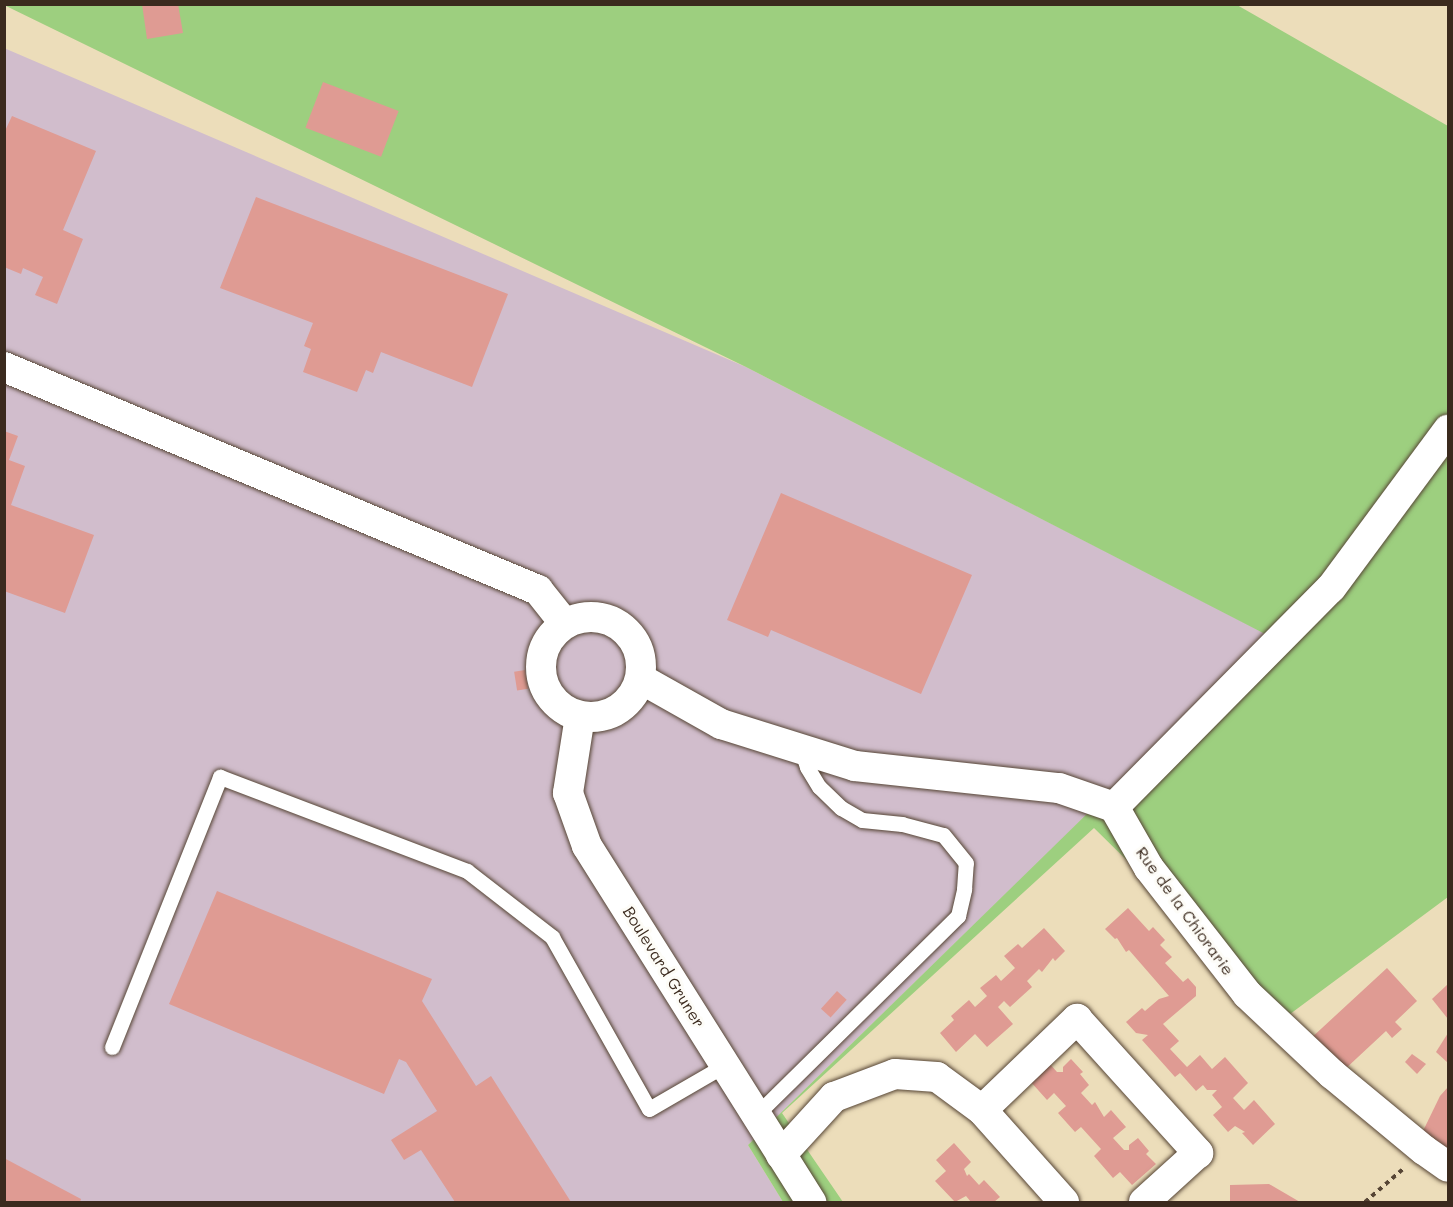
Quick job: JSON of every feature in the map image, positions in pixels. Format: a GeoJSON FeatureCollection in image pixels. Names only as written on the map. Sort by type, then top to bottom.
{"type":"FeatureCollection","features":[{"type":"Feature","properties":{"kind":"street"},"geometry":{"type":"LineString","coordinates":[[4,367],[538,590],[565,624]]}},
{"type":"Feature","properties":{"kind":"street"},"geometry":{"type":"LineString","coordinates":[[641,679],[721,724],[855,766],[1059,788],[1114,807],[1331,588],[1449,430]]}},
{"type":"Feature","properties":{"kind":"street"},"geometry":{"type":"LineString","coordinates":[[597,617],[621,627],[637,645],[642,662],[641,679],[635,693],[611,714],[596,718],[580,716],[564,710],[543,684],[541,667],[544,650],[552,636],[565,624],[580,618],[597,617]]}},
{"type":"Feature","properties":{"kind":"street","name":"Boulevard Gruner"},"geometry":{"type":"LineString","coordinates":[[580,716],[568,793],[587,846],[811,1203]]}},
{"type":"Feature","properties":{"kind":"street","name":"Rue de la Chiorarie"},"geometry":{"type":"LineString","coordinates":[[1114,807],[1149,868],[1247,994],[1332,1074],[1424,1150],[1449,1167]]}},
{"type":"Feature","properties":{"kind":"street"},"geometry":{"type":"LineString","coordinates":[[982,1110],[1077,1019],[1198,1153],[1147,1202]]}},
{"type":"Feature","properties":{"kind":"street"},"geometry":{"type":"LineString","coordinates":[[781,1155],[834,1097],[895,1074],[937,1077],[982,1110],[1064,1203]]}},
{"type":"Feature","properties":{"kind":"lane"},"geometry":{"type":"LineString","coordinates":[[756,1115],[958,916],[964,889],[966,863],[943,835],[902,824],[862,820],[841,808],[819,786],[807,767],[801,749]]}},
{"type":"Feature","properties":{"kind":"lane"},"geometry":{"type":"LineString","coordinates":[[112,1047],[220,777],[467,871],[477,878],[552,937],[649,1109],[725,1065]]}},
{"type":"Feature","properties":{"kind":"path"},"geometry":{"type":"LineString","coordinates":[[1365,1203],[1424,1150]]}},
{"type":"Feature","properties":{"kind":"shaded area"},"geometry":{"type":"Polygon","coordinates":[[[4,48],[746,367],[1270,636],[748,1145],[783,1202],[5,1202],[4,48]]]}},
{"type":"Feature","properties":{"kind":"green space"},"geometry":{"type":"Polygon","coordinates":[[[4,5],[1237,5],[1448,126],[1448,897],[1286,1017],[1094,828],[782,1113],[843,1202],[783,1202],[748,1145],[1269,636],[746,367],[4,5]]]}},
{"type":"Feature","properties":{"kind":"building"},"geometry":{"type":"Polygon","coordinates":[[[142,4],[178,4],[183,33],[147,39],[142,4]]]}},
{"type":"Feature","properties":{"kind":"building"},"geometry":{"type":"Polygon","coordinates":[[[323,82],[399,111],[381,157],[305,128],[323,82]]]}},
{"type":"Feature","properties":{"kind":"building"},"geometry":{"type":"Polygon","coordinates":[[[12,116],[96,151],[63,230],[83,239],[57,304],[35,295],[43,277],[23,268],[21,274],[4,267],[4,133],[12,116]]]}},
{"type":"Feature","properties":{"kind":"building"},"geometry":{"type":"Polygon","coordinates":[[[256,197],[508,294],[472,387],[381,352],[373,373],[366,370],[357,392],[303,372],[311,349],[304,346],[313,323],[220,288],[256,197]]]}},
{"type":"Feature","properties":{"kind":"building"},"geometry":{"type":"Polygon","coordinates":[[[4,431],[18,436],[9,460],[25,466],[11,505],[94,535],[65,613],[4,591],[4,431]]]}},
{"type":"Feature","properties":{"kind":"building"},"geometry":{"type":"Polygon","coordinates":[[[781,493],[972,575],[921,694],[771,630],[768,637],[727,620],[781,493]]]}},
{"type":"Feature","properties":{"kind":"building"},"geometry":{"type":"Polygon","coordinates":[[[525,670],[528,689],[517,690],[514,672],[525,670]]]}},
{"type":"Feature","properties":{"kind":"building"},"geometry":{"type":"Polygon","coordinates":[[[217,891],[432,979],[422,1001],[476,1086],[491,1076],[571,1202],[455,1202],[421,1150],[404,1160],[391,1140],[437,1111],[406,1062],[399,1059],[384,1094],[169,1004],[217,891]]]}},
{"type":"Feature","properties":{"kind":"building"},"geometry":{"type":"Polygon","coordinates":[[[1128,908],[1149,931],[1153,927],[1165,940],[1160,945],[1172,957],[1165,963],[1183,982],[1188,978],[1196,987],[1196,996],[1163,1024],[1179,1041],[1170,1049],[1187,1067],[1200,1055],[1212,1069],[1225,1057],[1248,1083],[1233,1098],[1244,1110],[1254,1100],[1275,1124],[1253,1145],[1242,1133],[1245,1132],[1235,1126],[1228,1132],[1213,1115],[1222,1107],[1212,1095],[1217,1090],[1207,1090],[1203,1085],[1196,1091],[1180,1073],[1175,1077],[1142,1040],[1148,1035],[1136,1033],[1126,1022],[1142,1008],[1145,1011],[1159,999],[1169,996],[1129,950],[1126,952],[1117,938],[1115,939],[1105,929],[1128,908]]]}},
{"type":"Feature","properties":{"kind":"building"},"geometry":{"type":"Polygon","coordinates":[[[1044,928],[1065,951],[1055,961],[1053,958],[1042,972],[1039,969],[1027,981],[1032,987],[1010,1007],[1004,1001],[998,1007],[1013,1024],[987,1047],[975,1034],[956,1052],[940,1033],[954,1020],[951,1016],[969,1000],[975,1007],[987,996],[980,988],[996,975],[1001,981],[1015,968],[1004,956],[1018,944],[1022,948],[1044,928]]]}},
{"type":"Feature","properties":{"kind":"building"},"geometry":{"type":"Polygon","coordinates":[[[1387,968],[1417,1001],[1395,1022],[1402,1029],[1392,1038],[1386,1031],[1343,1071],[1309,1040],[1387,968]]]}},
{"type":"Feature","properties":{"kind":"building"},"geometry":{"type":"Polygon","coordinates":[[[1448,984],[1448,1019],[1432,999],[1448,984]]]}},
{"type":"Feature","properties":{"kind":"building"},"geometry":{"type":"Polygon","coordinates":[[[837,991],[847,1000],[831,1018],[821,1009],[837,991]]]}},
{"type":"Feature","properties":{"kind":"building"},"geometry":{"type":"Polygon","coordinates":[[[1448,1033],[1448,1063],[1436,1052],[1448,1033]]]}},
{"type":"Feature","properties":{"kind":"building"},"geometry":{"type":"Polygon","coordinates":[[[1412,1054],[1426,1064],[1417,1074],[1405,1062],[1412,1054]]]}},
{"type":"Feature","properties":{"kind":"building"},"geometry":{"type":"Polygon","coordinates":[[[1071,1059],[1083,1072],[1080,1074],[1089,1085],[1081,1093],[1092,1105],[1095,1102],[1104,1117],[1111,1110],[1126,1127],[1113,1138],[1124,1150],[1129,1150],[1129,1145],[1138,1138],[1149,1151],[1146,1154],[1156,1164],[1132,1185],[1120,1172],[1113,1178],[1094,1156],[1101,1149],[1081,1127],[1075,1132],[1058,1113],[1066,1106],[1054,1093],[1047,1100],[1030,1081],[1049,1063],[1057,1072],[1063,1072],[1063,1067],[1071,1059]]]}},
{"type":"Feature","properties":{"kind":"building"},"geometry":{"type":"Polygon","coordinates":[[[1448,1087],[1448,1150],[1423,1131],[1440,1096],[1448,1087]]]}},
{"type":"Feature","properties":{"kind":"building"},"geometry":{"type":"Polygon","coordinates":[[[954,1143],[971,1162],[964,1169],[967,1176],[969,1174],[979,1185],[984,1180],[1000,1197],[994,1202],[971,1202],[966,1196],[955,1202],[935,1181],[946,1171],[936,1160],[954,1143]]]}},
{"type":"Feature","properties":{"kind":"building"},"geometry":{"type":"Polygon","coordinates":[[[4,1158],[81,1199],[80,1202],[4,1202],[4,1158]]]}},
{"type":"Feature","properties":{"kind":"building"},"geometry":{"type":"Polygon","coordinates":[[[1269,1184],[1300,1202],[1230,1202],[1230,1185],[1269,1184]]]}}]}
